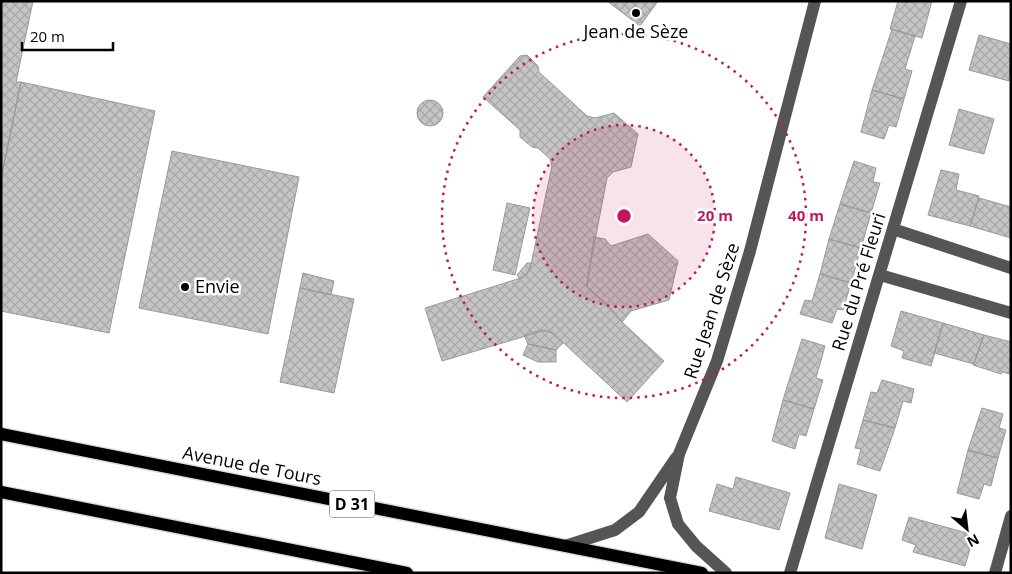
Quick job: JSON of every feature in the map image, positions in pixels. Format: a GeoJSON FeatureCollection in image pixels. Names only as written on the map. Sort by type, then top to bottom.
{"type":"FeatureCollection","features":[{"type":"Feature","properties":{"kind":"main road","name":"Avenue de Tours"},"geometry":{"type":"LineString","coordinates":[[1,434],[702,573]]}},
{"type":"Feature","properties":{"kind":"main road"},"geometry":{"type":"LineString","coordinates":[[1,492],[408,573]]}},
{"type":"Feature","properties":{"kind":"street","name":"Rue Jean de Sèze"},"geometry":{"type":"LineString","coordinates":[[726,573],[696,546],[678,524],[670,498],[679,454],[717,361],[750,251],[815,1]]}},
{"type":"Feature","properties":{"kind":"street","name":"Rue du Pré Fleuri"},"geometry":{"type":"LineString","coordinates":[[790,573],[961,1]]}},
{"type":"Feature","properties":{"kind":"street"},"geometry":{"type":"LineString","coordinates":[[893,229],[1011,268]]}},
{"type":"Feature","properties":{"kind":"street"},"geometry":{"type":"LineString","coordinates":[[880,275],[1011,313]]}},
{"type":"Feature","properties":{"kind":"street","name":"Rue Jean de Sèze"},"geometry":{"type":"LineString","coordinates":[[565,546],[615,530],[639,512],[679,454]]}},
{"type":"Feature","properties":{"kind":"street"},"geometry":{"type":"LineString","coordinates":[[995,573],[1011,516]]}},
{"type":"Feature","properties":{"kind":"building"},"geometry":{"type":"Polygon","coordinates":[[[1,1],[33,1],[16,82],[21,82],[1,179],[1,1]]]}},
{"type":"Feature","properties":{"kind":"building","name":"Jean de Sèze"},"geometry":{"type":"Polygon","coordinates":[[[607,1],[658,1],[640,26],[607,1]]]}},
{"type":"Feature","properties":{"kind":"building"},"geometry":{"type":"Polygon","coordinates":[[[898,1],[932,1],[922,38],[890,29],[898,1]]]}},
{"type":"Feature","properties":{"kind":"building"},"geometry":{"type":"Polygon","coordinates":[[[892,29],[915,36],[905,69],[912,71],[904,99],[872,90],[892,29]]]}},
{"type":"Feature","properties":{"kind":"building"},"geometry":{"type":"Polygon","coordinates":[[[979,35],[1011,44],[1009,81],[969,70],[979,35]]]}},
{"type":"Feature","properties":{"kind":"building"},"geometry":{"type":"Polygon","coordinates":[[[527,55],[538,66],[539,72],[587,116],[595,118],[614,113],[638,134],[631,167],[613,172],[607,178],[587,282],[587,287],[608,305],[622,322],[664,361],[627,402],[555,335],[546,330],[442,361],[425,308],[524,277],[530,269],[552,166],[550,159],[538,148],[532,147],[520,137],[520,130],[483,97],[520,56],[527,55]]]}},
{"type":"Feature","properties":{"kind":"building"},"geometry":{"type":"Polygon","coordinates":[[[21,82],[155,111],[109,333],[1,311],[1,179],[21,82]]]}},
{"type":"Feature","properties":{"kind":"building"},"geometry":{"type":"Polygon","coordinates":[[[872,90],[904,99],[896,127],[889,125],[884,139],[861,132],[872,90]]]}},
{"type":"Feature","properties":{"kind":"building"},"geometry":{"type":"Polygon","coordinates":[[[430,100],[439,104],[443,113],[439,122],[430,126],[421,122],[417,113],[421,104],[430,100]]]}},
{"type":"Feature","properties":{"kind":"building"},"geometry":{"type":"Polygon","coordinates":[[[959,109],[994,119],[984,154],[949,145],[959,109]]]}},
{"type":"Feature","properties":{"kind":"building"},"geometry":{"type":"Polygon","coordinates":[[[172,151],[299,177],[268,334],[139,308],[172,151]]]}},
{"type":"Feature","properties":{"kind":"building"},"geometry":{"type":"Polygon","coordinates":[[[854,161],[876,168],[873,182],[880,183],[871,213],[840,204],[854,161]]]}},
{"type":"Feature","properties":{"kind":"building"},"geometry":{"type":"Polygon","coordinates":[[[941,170],[959,174],[956,190],[979,196],[970,226],[928,215],[941,170]]]}},
{"type":"Feature","properties":{"kind":"building"},"geometry":{"type":"Polygon","coordinates":[[[979,198],[1011,207],[1011,238],[970,226],[979,198]]]}},
{"type":"Feature","properties":{"kind":"building"},"geometry":{"type":"Polygon","coordinates":[[[507,203],[530,208],[515,275],[493,270],[507,203]]]}},
{"type":"Feature","properties":{"kind":"building"},"geometry":{"type":"Polygon","coordinates":[[[840,204],[871,213],[861,248],[829,239],[840,204]]]}},
{"type":"Feature","properties":{"kind":"building"},"geometry":{"type":"Polygon","coordinates":[[[648,234],[678,261],[669,300],[631,311],[622,322],[608,305],[587,287],[594,237],[605,239],[611,246],[648,234]]]}},
{"type":"Feature","properties":{"kind":"building"},"geometry":{"type":"Polygon","coordinates":[[[829,239],[861,248],[851,283],[820,274],[829,239]]]}},
{"type":"Feature","properties":{"kind":"building"},"geometry":{"type":"Polygon","coordinates":[[[527,263],[531,263],[527,274],[519,278],[517,275],[527,263]]]}},
{"type":"Feature","properties":{"kind":"building"},"geometry":{"type":"Polygon","coordinates":[[[303,273],[334,281],[331,295],[300,288],[303,273]]]}},
{"type":"Feature","properties":{"kind":"building"},"geometry":{"type":"Polygon","coordinates":[[[820,274],[851,283],[843,310],[837,309],[832,323],[800,314],[805,300],[812,301],[820,274]]]}},
{"type":"Feature","properties":{"kind":"building"},"geometry":{"type":"Polygon","coordinates":[[[300,288],[354,299],[334,393],[280,382],[300,288]]]}},
{"type":"Feature","properties":{"kind":"building"},"geometry":{"type":"Polygon","coordinates":[[[901,311],[943,323],[931,366],[902,358],[904,351],[891,346],[901,311]]]}},
{"type":"Feature","properties":{"kind":"building"},"geometry":{"type":"Polygon","coordinates":[[[943,323],[984,335],[974,364],[934,353],[943,323]]]}},
{"type":"Feature","properties":{"kind":"building"},"geometry":{"type":"Polygon","coordinates":[[[541,330],[551,332],[563,343],[556,350],[528,344],[524,335],[541,330]]]}},
{"type":"Feature","properties":{"kind":"building"},"geometry":{"type":"Polygon","coordinates":[[[984,335],[1011,342],[1011,374],[1002,372],[1001,374],[973,365],[984,335]]]}},
{"type":"Feature","properties":{"kind":"building"},"geometry":{"type":"Polygon","coordinates":[[[802,339],[825,346],[816,378],[823,380],[814,409],[783,400],[802,339]]]}},
{"type":"Feature","properties":{"kind":"building"},"geometry":{"type":"Polygon","coordinates":[[[528,344],[556,350],[556,362],[538,362],[523,355],[528,344]]]}},
{"type":"Feature","properties":{"kind":"building"},"geometry":{"type":"Polygon","coordinates":[[[882,380],[914,389],[911,403],[903,401],[895,428],[863,420],[871,392],[877,393],[882,380]]]}},
{"type":"Feature","properties":{"kind":"building"},"geometry":{"type":"Polygon","coordinates":[[[783,400],[814,409],[806,436],[799,434],[795,449],[772,441],[783,400]]]}},
{"type":"Feature","properties":{"kind":"building"},"geometry":{"type":"Polygon","coordinates":[[[982,408],[1003,414],[999,428],[1006,430],[998,458],[968,450],[982,408]]]}},
{"type":"Feature","properties":{"kind":"building"},"geometry":{"type":"Polygon","coordinates":[[[863,420],[895,428],[880,471],[857,464],[861,449],[855,448],[863,420]]]}},
{"type":"Feature","properties":{"kind":"building"},"geometry":{"type":"Polygon","coordinates":[[[968,450],[998,458],[991,486],[984,484],[979,499],[957,493],[968,450]]]}},
{"type":"Feature","properties":{"kind":"building"},"geometry":{"type":"Polygon","coordinates":[[[736,477],[790,493],[779,530],[709,511],[717,484],[733,489],[736,477]]]}},
{"type":"Feature","properties":{"kind":"building"},"geometry":{"type":"Polygon","coordinates":[[[839,484],[877,495],[862,549],[825,538],[839,484]]]}},
{"type":"Feature","properties":{"kind":"building"},"geometry":{"type":"Polygon","coordinates":[[[909,517],[974,535],[965,566],[913,552],[916,545],[902,540],[909,517]]]}},
{"type":"Feature","properties":{"kind":"place","name":"Jean de Sèze"},"geometry":{"type":"Point","coordinates":[636,13]}},
{"type":"Feature","properties":{"kind":"place","name":"Envie"},"geometry":{"type":"Point","coordinates":[185,287]}}]}
